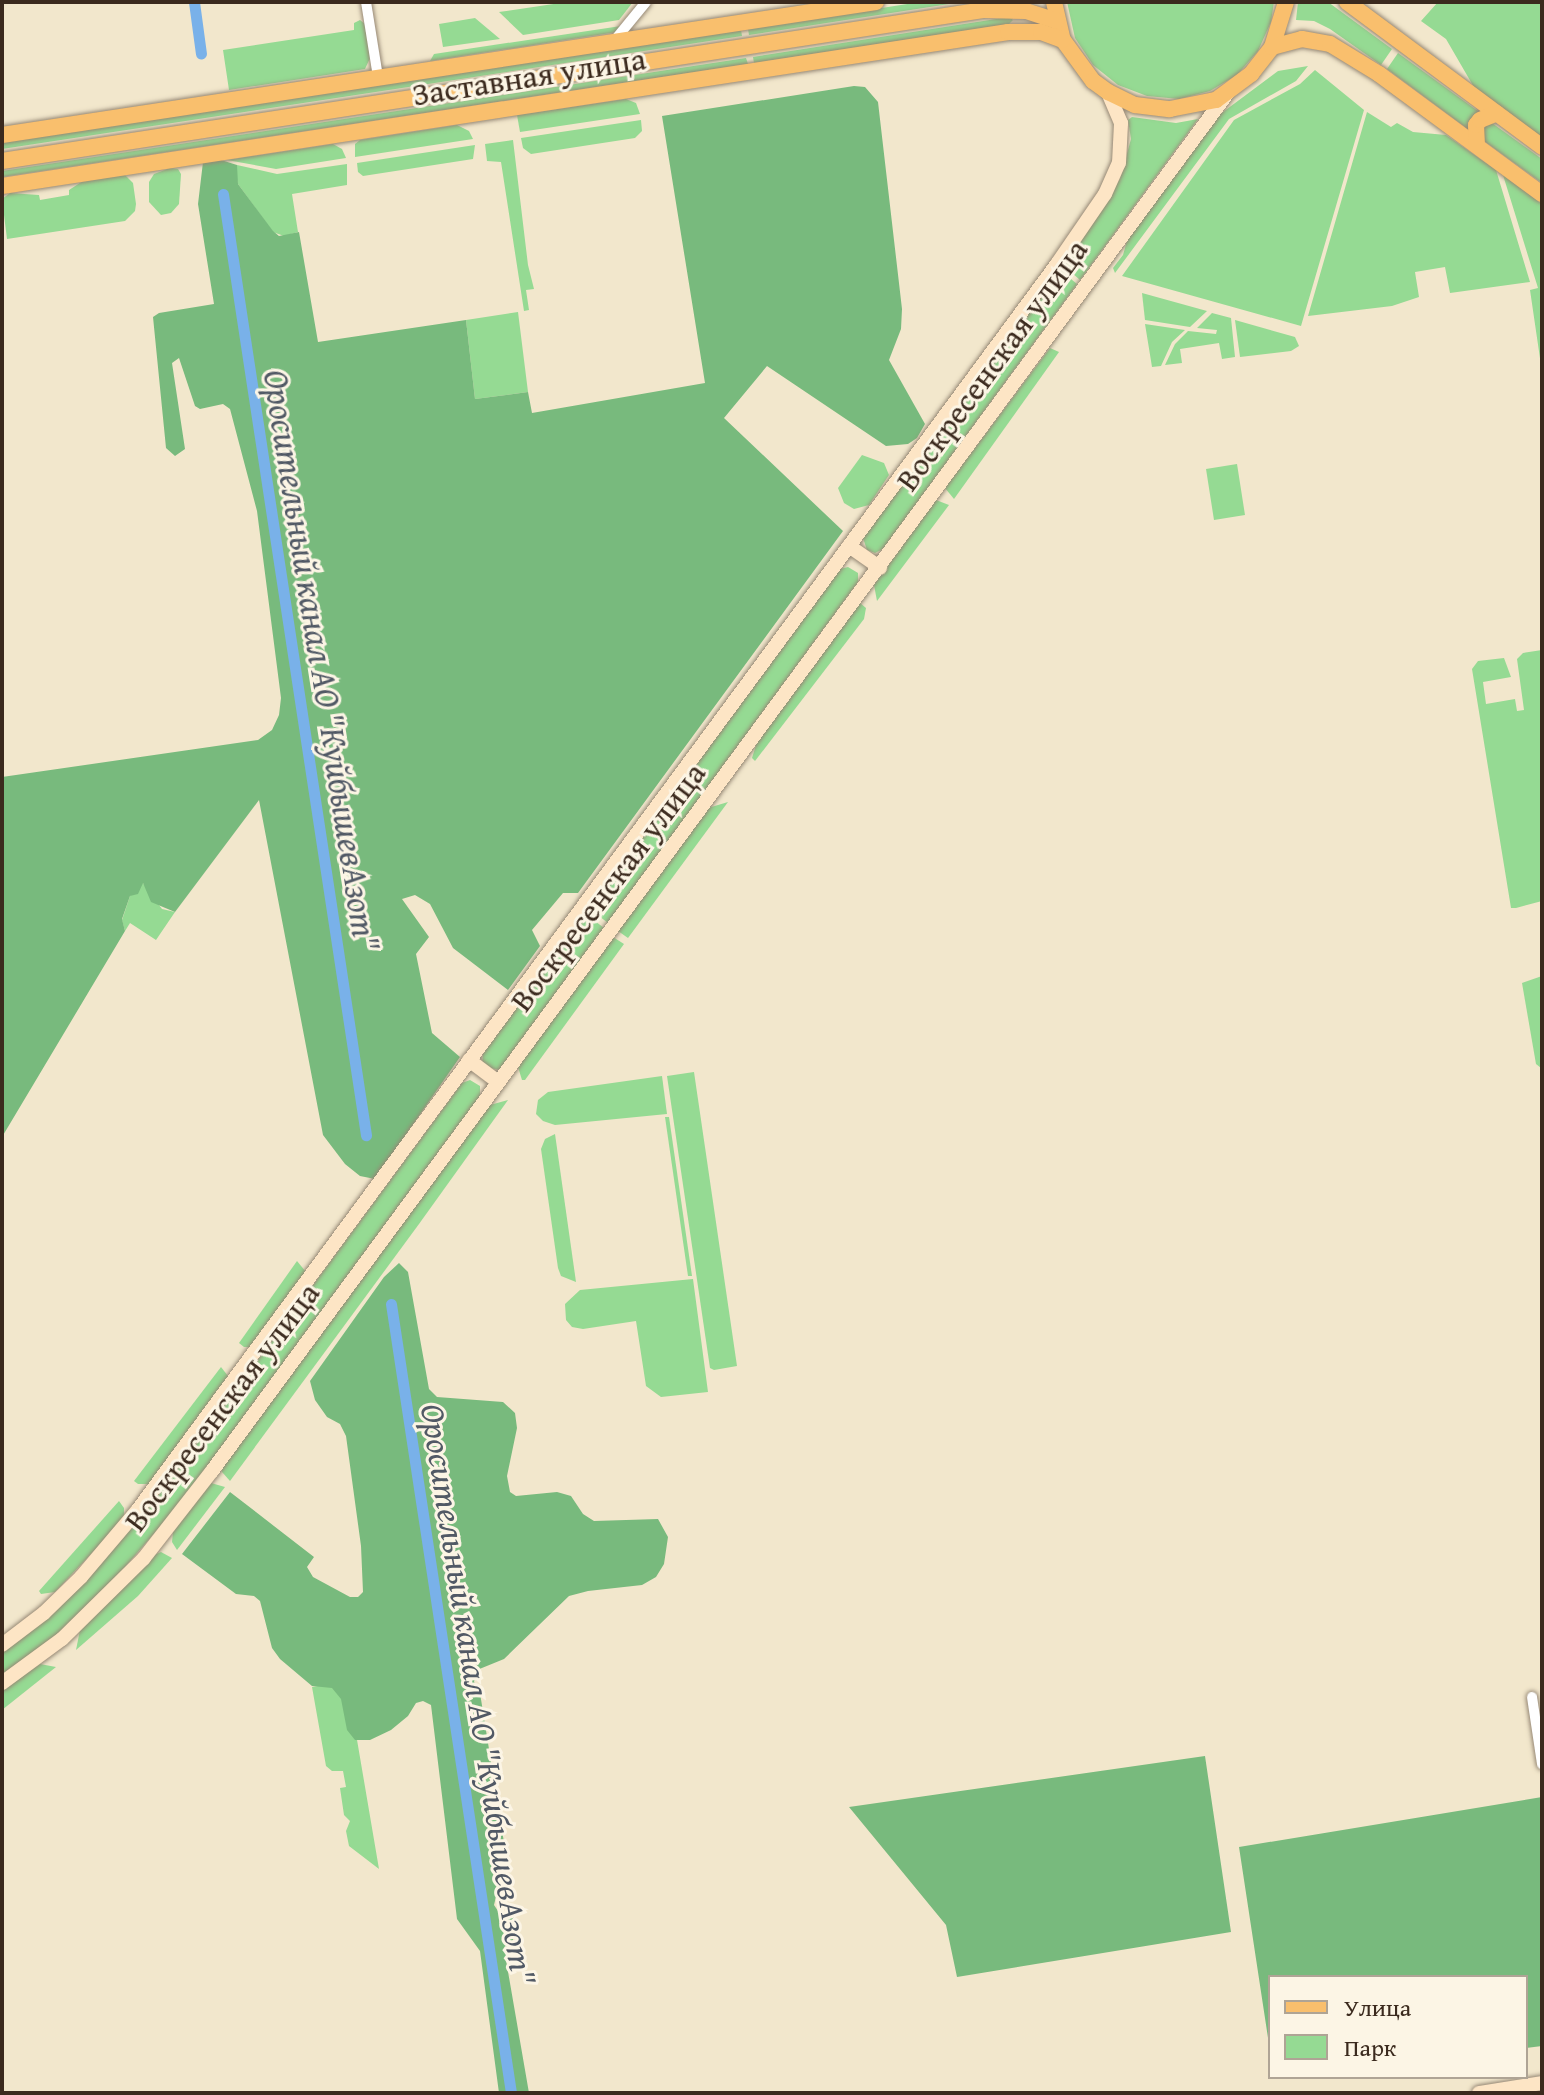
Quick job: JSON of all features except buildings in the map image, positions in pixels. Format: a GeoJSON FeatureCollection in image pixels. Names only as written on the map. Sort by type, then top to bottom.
{"type":"FeatureCollection","features":[{"type":"Feature","properties":{"kind":"main road","name":"Заставная улица"},"geometry":{"type":"LineString","coordinates":[[2,135],[876,2]]}},
{"type":"Feature","properties":{"kind":"main road","name":"Заставная улица"},"geometry":{"type":"LineString","coordinates":[[984,10],[1003,2]]}},
{"type":"Feature","properties":{"kind":"main road"},"geometry":{"type":"LineString","coordinates":[[1054,2],[1056,21],[1063,40],[1080,68],[1108,92],[1135,105],[1170,109],[1203,105],[1227,94],[1251,74],[1272,47],[1286,2]]}},
{"type":"Feature","properties":{"kind":"main road"},"geometry":{"type":"LineString","coordinates":[[1347,2],[1542,147]]}},
{"type":"Feature","properties":{"kind":"main road","name":"Заставная улица"},"geometry":{"type":"LineString","coordinates":[[2,161],[984,10],[1026,11],[1056,21]]}},
{"type":"Feature","properties":{"kind":"main road","name":"Заставная улица"},"geometry":{"type":"LineString","coordinates":[[2,186],[1008,32],[1041,32],[1063,40]]}},
{"type":"Feature","properties":{"kind":"main road"},"geometry":{"type":"LineString","coordinates":[[1272,47],[1302,39],[1330,44],[1477,145],[1542,194]]}},
{"type":"Feature","properties":{"kind":"main road","name":"Воскресенская улица"},"geometry":{"type":"LineString","coordinates":[[2,1645],[44,1613],[81,1577],[137,1511],[1105,194],[1119,163],[1123,138],[1114,102],[1108,92]]}},
{"type":"Feature","properties":{"kind":"main road","name":"Воскресенская улица"},"geometry":{"type":"LineString","coordinates":[[2,1683],[62,1639],[152,1549],[880,568],[1227,94]]}},
{"type":"Feature","properties":{"kind":"main road"},"geometry":{"type":"LineString","coordinates":[[205,104],[210,130]]}},
{"type":"Feature","properties":{"kind":"main road"},"geometry":{"type":"LineString","coordinates":[[1477,145],[1476,125],[1497,113]]}},
{"type":"Feature","properties":{"kind":"main road"},"geometry":{"type":"LineString","coordinates":[[849,546],[880,568]]}},
{"type":"Feature","properties":{"kind":"main road"},"geometry":{"type":"LineString","coordinates":[[469,1060],[498,1082]]}},
{"type":"Feature","properties":{"kind":"main road"},"geometry":{"type":"LineString","coordinates":[[1479,2093],[1542,2083]]}},
{"type":"Feature","properties":{"kind":"street"},"geometry":{"type":"LineString","coordinates":[[366,2],[378,77]]}},
{"type":"Feature","properties":{"kind":"street"},"geometry":{"type":"LineString","coordinates":[[643,6],[638,29],[646,37]]}},
{"type":"Feature","properties":{"kind":"street"},"geometry":{"type":"LineString","coordinates":[[614,42],[643,6]]}},
{"type":"Feature","properties":{"kind":"street"},"geometry":{"type":"LineString","coordinates":[[1532,1697],[1542,1764]]}},
{"type":"Feature","properties":{"kind":"green space"},"geometry":{"type":"Polygon","coordinates":[[[567,2],[633,2],[619,20],[523,35],[499,12],[567,2]]]}},
{"type":"Feature","properties":{"kind":"green space"},"geometry":{"type":"Polygon","coordinates":[[[920,2],[962,2],[749,35],[748,29],[920,2]]]}},
{"type":"Feature","properties":{"kind":"green space"},"geometry":{"type":"Polygon","coordinates":[[[1067,2],[1274,2],[1271,22],[1258,51],[1237,75],[1210,91],[1179,99],[1147,96],[1118,85],[1093,65],[1075,38],[1067,2]]]}},
{"type":"Feature","properties":{"kind":"green space"},"geometry":{"type":"Polygon","coordinates":[[[1298,2],[1328,2],[1392,49],[1381,65],[1330,29],[1314,21],[1296,20],[1298,2]]]}},
{"type":"Feature","properties":{"kind":"green space"},"geometry":{"type":"Polygon","coordinates":[[[1438,2],[1542,2],[1542,138],[1475,89],[1446,39],[1421,21],[1438,2]]]}},
{"type":"Feature","properties":{"kind":"green space"},"geometry":{"type":"Polygon","coordinates":[[[1009,17],[1013,20],[1009,24],[754,63],[753,57],[1009,17]]]}},
{"type":"Feature","properties":{"kind":"green space"},"geometry":{"type":"Polygon","coordinates":[[[475,18],[500,39],[443,47],[439,24],[475,18]]]}},
{"type":"Feature","properties":{"kind":"green space"},"geometry":{"type":"Polygon","coordinates":[[[360,20],[365,24],[371,56],[365,69],[229,90],[223,50],[354,30],[354,23],[360,20]]]}},
{"type":"Feature","properties":{"kind":"green space"},"geometry":{"type":"Polygon","coordinates":[[[621,26],[617,32],[430,61],[434,54],[621,26]]]}},
{"type":"Feature","properties":{"kind":"green space"},"geometry":{"type":"Polygon","coordinates":[[[741,30],[742,36],[2,149],[2,142],[741,30]]]}},
{"type":"Feature","properties":{"kind":"green space"},"geometry":{"type":"Polygon","coordinates":[[[1398,53],[1482,114],[1469,130],[1387,69],[1398,53]]]}},
{"type":"Feature","properties":{"kind":"green space"},"geometry":{"type":"Polygon","coordinates":[[[746,58],[748,64],[2,177],[2,171],[746,58]]]}},
{"type":"Feature","properties":{"kind":"green space"},"geometry":{"type":"Polygon","coordinates":[[[1308,66],[1296,81],[1229,119],[1115,273],[1113,268],[1123,255],[1129,234],[1215,118],[1278,71],[1308,66]]]}},
{"type":"Feature","properties":{"kind":"green space"},"geometry":{"type":"Polygon","coordinates":[[[1315,70],[1364,110],[1301,326],[1122,276],[1234,120],[1300,84],[1315,70]]]}},
{"type":"Feature","properties":{"kind":"green space"},"geometry":{"type":"Polygon","coordinates":[[[854,86],[865,87],[878,102],[902,309],[901,329],[889,360],[925,424],[917,438],[908,444],[886,446],[767,366],[724,418],[843,531],[578,893],[563,893],[532,930],[540,946],[508,990],[453,948],[430,904],[415,895],[402,899],[429,937],[416,954],[432,1033],[460,1057],[375,1179],[360,1176],[345,1164],[323,1135],[259,800],[175,912],[151,902],[143,883],[138,894],[130,896],[122,919],[125,931],[2,1137],[2,777],[258,740],[272,730],[279,715],[281,698],[257,511],[230,409],[223,404],[200,409],[195,406],[179,358],[172,363],[185,449],[175,456],[166,448],[153,317],[159,313],[214,304],[198,204],[203,162],[221,160],[237,165],[238,184],[273,231],[279,236],[299,232],[318,342],[466,320],[475,399],[528,392],[532,413],[705,383],[662,116],[854,86]]]}},
{"type":"Feature","properties":{"kind":"green space"},"geometry":{"type":"Polygon","coordinates":[[[626,99],[636,103],[640,114],[520,132],[517,115],[626,99]]]}},
{"type":"Feature","properties":{"kind":"green space"},"geometry":{"type":"Polygon","coordinates":[[[1367,112],[1391,127],[1397,123],[1413,132],[1446,135],[1496,170],[1530,282],[1450,293],[1445,267],[1415,272],[1419,297],[1392,306],[1308,316],[1367,112]]]}},
{"type":"Feature","properties":{"kind":"green space"},"geometry":{"type":"Polygon","coordinates":[[[1132,117],[1176,123],[1198,119],[1080,280],[1063,265],[1120,179],[1131,139],[1128,120],[1132,117]]]}},
{"type":"Feature","properties":{"kind":"green space"},"geometry":{"type":"Polygon","coordinates":[[[641,120],[642,131],[635,138],[531,154],[523,148],[521,138],[641,120]]]}},
{"type":"Feature","properties":{"kind":"green space"},"geometry":{"type":"Polygon","coordinates":[[[1492,123],[1542,159],[1542,183],[1480,138],[1479,128],[1492,123]]]}},
{"type":"Feature","properties":{"kind":"green space"},"geometry":{"type":"Polygon","coordinates":[[[457,125],[469,131],[473,139],[355,157],[355,144],[360,140],[457,125]]]}},
{"type":"Feature","properties":{"kind":"green space"},"geometry":{"type":"Polygon","coordinates":[[[513,140],[528,265],[534,289],[526,290],[529,310],[524,311],[501,162],[487,161],[485,144],[513,140]]]}},
{"type":"Feature","properties":{"kind":"green space"},"geometry":{"type":"Polygon","coordinates":[[[333,144],[342,149],[346,158],[276,169],[227,160],[333,144]]]}},
{"type":"Feature","properties":{"kind":"green space"},"geometry":{"type":"Polygon","coordinates":[[[475,145],[473,159],[363,176],[358,172],[357,163],[475,145]]]}},
{"type":"Feature","properties":{"kind":"green space"},"geometry":{"type":"Polygon","coordinates":[[[347,164],[347,185],[292,194],[298,232],[284,236],[273,232],[238,184],[236,176],[237,165],[277,174],[347,164]]]}},
{"type":"Feature","properties":{"kind":"green space"},"geometry":{"type":"Polygon","coordinates":[[[170,168],[178,169],[181,174],[179,204],[171,213],[161,215],[149,202],[149,182],[154,174],[170,168]]]}},
{"type":"Feature","properties":{"kind":"green space"},"geometry":{"type":"Polygon","coordinates":[[[125,175],[133,183],[136,204],[135,211],[125,221],[7,239],[2,199],[10,193],[39,195],[40,200],[69,195],[69,190],[83,181],[125,175]]]}},
{"type":"Feature","properties":{"kind":"green space"},"geometry":{"type":"Polygon","coordinates":[[[1503,175],[1542,204],[1542,372],[1530,290],[1538,288],[1503,175]]]}},
{"type":"Feature","properties":{"kind":"green space"},"geometry":{"type":"Polygon","coordinates":[[[1059,269],[1077,284],[883,549],[875,553],[867,550],[863,538],[1059,269]]]}},
{"type":"Feature","properties":{"kind":"green space"},"geometry":{"type":"Polygon","coordinates":[[[1142,293],[1207,311],[1190,327],[1145,320],[1142,293]]]}},
{"type":"Feature","properties":{"kind":"green space"},"geometry":{"type":"Polygon","coordinates":[[[518,312],[528,392],[475,399],[466,320],[518,312]]]}},
{"type":"Feature","properties":{"kind":"green space"},"geometry":{"type":"Polygon","coordinates":[[[1212,313],[1231,318],[1235,357],[1222,359],[1219,343],[1180,349],[1182,363],[1165,365],[1175,344],[1188,331],[1216,334],[1217,330],[1197,328],[1212,313]]]}},
{"type":"Feature","properties":{"kind":"green space"},"geometry":{"type":"Polygon","coordinates":[[[1235,320],[1295,337],[1299,346],[1291,351],[1240,357],[1235,320]]]}},
{"type":"Feature","properties":{"kind":"green space"},"geometry":{"type":"Polygon","coordinates":[[[1145,324],[1185,330],[1172,342],[1161,366],[1152,367],[1145,324]]]}},
{"type":"Feature","properties":{"kind":"green space"},"geometry":{"type":"Polygon","coordinates":[[[1050,348],[1059,352],[954,499],[945,488],[1050,348]]]}},
{"type":"Feature","properties":{"kind":"green space"},"geometry":{"type":"Polygon","coordinates":[[[862,455],[884,463],[889,475],[869,505],[854,509],[844,503],[838,488],[862,455]]]}},
{"type":"Feature","properties":{"kind":"green space"},"geometry":{"type":"Polygon","coordinates":[[[1237,464],[1245,515],[1214,520],[1206,469],[1237,464]]]}},
{"type":"Feature","properties":{"kind":"green space"},"geometry":{"type":"Polygon","coordinates":[[[936,500],[949,505],[877,601],[874,585],[936,500]]]}},
{"type":"Feature","properties":{"kind":"green space"},"geometry":{"type":"Polygon","coordinates":[[[848,567],[858,573],[858,582],[608,923],[590,909],[840,569],[848,567]]]}},
{"type":"Feature","properties":{"kind":"green space"},"geometry":{"type":"Polygon","coordinates":[[[860,603],[866,608],[864,619],[755,761],[752,758],[757,742],[860,603]]]}},
{"type":"Feature","properties":{"kind":"green space"},"geometry":{"type":"Polygon","coordinates":[[[1542,650],[1542,901],[1511,908],[1472,669],[1478,661],[1504,658],[1511,677],[1483,682],[1486,704],[1515,699],[1517,711],[1524,710],[1517,659],[1523,653],[1542,650]]]}},
{"type":"Feature","properties":{"kind":"green space"},"geometry":{"type":"Polygon","coordinates":[[[728,802],[628,938],[618,931],[708,808],[728,802]]]}},
{"type":"Feature","properties":{"kind":"green space"},"geometry":{"type":"Polygon","coordinates":[[[142,882],[162,909],[175,912],[156,940],[130,923],[125,931],[122,920],[130,896],[142,882]]]}},
{"type":"Feature","properties":{"kind":"green space"},"geometry":{"type":"Polygon","coordinates":[[[586,914],[604,928],[499,1070],[482,1066],[483,1054],[586,914]]]}},
{"type":"Feature","properties":{"kind":"green space"},"geometry":{"type":"Polygon","coordinates":[[[613,937],[624,944],[522,1080],[518,1067],[613,937]]]}},
{"type":"Feature","properties":{"kind":"green space"},"geometry":{"type":"Polygon","coordinates":[[[1542,976],[1541,1068],[1536,1064],[1522,983],[1542,976]]]}},
{"type":"Feature","properties":{"kind":"green space"},"geometry":{"type":"Polygon","coordinates":[[[694,1072],[737,1366],[714,1370],[710,1368],[667,1076],[694,1072]]]}},
{"type":"Feature","properties":{"kind":"green space"},"geometry":{"type":"Polygon","coordinates":[[[662,1076],[667,1114],[555,1125],[543,1121],[536,1114],[538,1100],[548,1092],[662,1076]]]}},
{"type":"Feature","properties":{"kind":"green space"},"geometry":{"type":"Polygon","coordinates":[[[470,1080],[480,1086],[480,1096],[177,1507],[111,1583],[56,1635],[2,1675],[2,1653],[81,1586],[146,1512],[462,1083],[470,1080]]]}},
{"type":"Feature","properties":{"kind":"green space"},"geometry":{"type":"Polygon","coordinates":[[[508,1100],[230,1481],[222,1472],[222,1465],[490,1105],[508,1100]]]}},
{"type":"Feature","properties":{"kind":"green space"},"geometry":{"type":"Polygon","coordinates":[[[665,1117],[669,1117],[692,1276],[688,1276],[665,1117]]]}},
{"type":"Feature","properties":{"kind":"green space"},"geometry":{"type":"Polygon","coordinates":[[[555,1134],[576,1282],[561,1276],[558,1268],[541,1149],[545,1139],[555,1134]]]}},
{"type":"Feature","properties":{"kind":"green space"},"geometry":{"type":"Polygon","coordinates":[[[297,1261],[306,1272],[250,1347],[244,1347],[239,1343],[297,1261]]]}},
{"type":"Feature","properties":{"kind":"green space"},"geometry":{"type":"Polygon","coordinates":[[[399,1263],[408,1272],[429,1389],[437,1397],[503,1402],[515,1413],[517,1428],[507,1476],[510,1492],[516,1496],[557,1492],[571,1496],[583,1514],[594,1521],[658,1519],[668,1537],[664,1564],[656,1577],[642,1585],[569,1596],[504,1659],[477,1670],[474,1682],[480,1693],[506,1855],[494,1905],[498,1911],[515,1917],[518,1925],[506,1960],[529,2093],[499,2093],[480,1951],[457,1919],[431,1705],[423,1701],[416,1703],[408,1716],[391,1730],[370,1740],[355,1740],[347,1730],[341,1699],[332,1688],[312,1686],[280,1659],[272,1648],[260,1601],[254,1596],[236,1594],[182,1554],[230,1492],[314,1557],[307,1567],[313,1577],[350,1597],[358,1597],[363,1592],[361,1546],[346,1436],[340,1424],[327,1417],[315,1400],[310,1381],[384,1277],[399,1263]]]}},
{"type":"Feature","properties":{"kind":"green space"},"geometry":{"type":"Polygon","coordinates":[[[693,1279],[708,1392],[661,1397],[646,1386],[636,1321],[583,1329],[572,1327],[566,1320],[565,1304],[580,1290],[693,1279]]]}},
{"type":"Feature","properties":{"kind":"green space"},"geometry":{"type":"Polygon","coordinates":[[[221,1367],[228,1376],[149,1484],[138,1484],[134,1481],[221,1367]]]}},
{"type":"Feature","properties":{"kind":"green space"},"geometry":{"type":"Polygon","coordinates":[[[211,1483],[225,1487],[177,1550],[172,1542],[173,1532],[211,1483]]]}},
{"type":"Feature","properties":{"kind":"green space"},"geometry":{"type":"Polygon","coordinates":[[[119,1501],[124,1508],[124,1519],[55,1592],[41,1594],[39,1591],[119,1501]]]}},
{"type":"Feature","properties":{"kind":"green space"},"geometry":{"type":"Polygon","coordinates":[[[161,1552],[172,1558],[138,1596],[76,1650],[80,1630],[154,1555],[161,1552]]]}},
{"type":"Feature","properties":{"kind":"green space"},"geometry":{"type":"Polygon","coordinates":[[[40,1664],[56,1667],[2,1710],[2,1690],[40,1664]]]}},
{"type":"Feature","properties":{"kind":"green space"},"geometry":{"type":"Polygon","coordinates":[[[347,1681],[379,1869],[349,1846],[346,1831],[350,1821],[344,1815],[340,1788],[346,1787],[343,1771],[332,1771],[326,1766],[312,1687],[347,1681]]]}},
{"type":"Feature","properties":{"kind":"green space"},"geometry":{"type":"Polygon","coordinates":[[[1205,1756],[1231,1932],[957,1977],[946,1925],[849,1807],[1205,1756]]]}},
{"type":"Feature","properties":{"kind":"green space"},"geometry":{"type":"Polygon","coordinates":[[[1542,1797],[1542,2046],[1528,2048],[1528,1975],[1268,1975],[1268,2038],[1239,1847],[1542,1797]]]}},
{"type":"Feature","properties":{"kind":"waterway","name":"Оросительный канал АО \"КуйбышевАзот\""},"geometry":{"type":"LineString","coordinates":[[194,2],[201,54]]}},
{"type":"Feature","properties":{"kind":"waterway","name":"Оросительный канал АО \"КуйбышевАзот\""},"geometry":{"type":"LineString","coordinates":[[223,194],[366,1135]]}},
{"type":"Feature","properties":{"kind":"waterway","name":"Оросительный канал АО \"КуйбышевАзот\""},"geometry":{"type":"LineString","coordinates":[[391,1304],[511,2093]]}}]}
